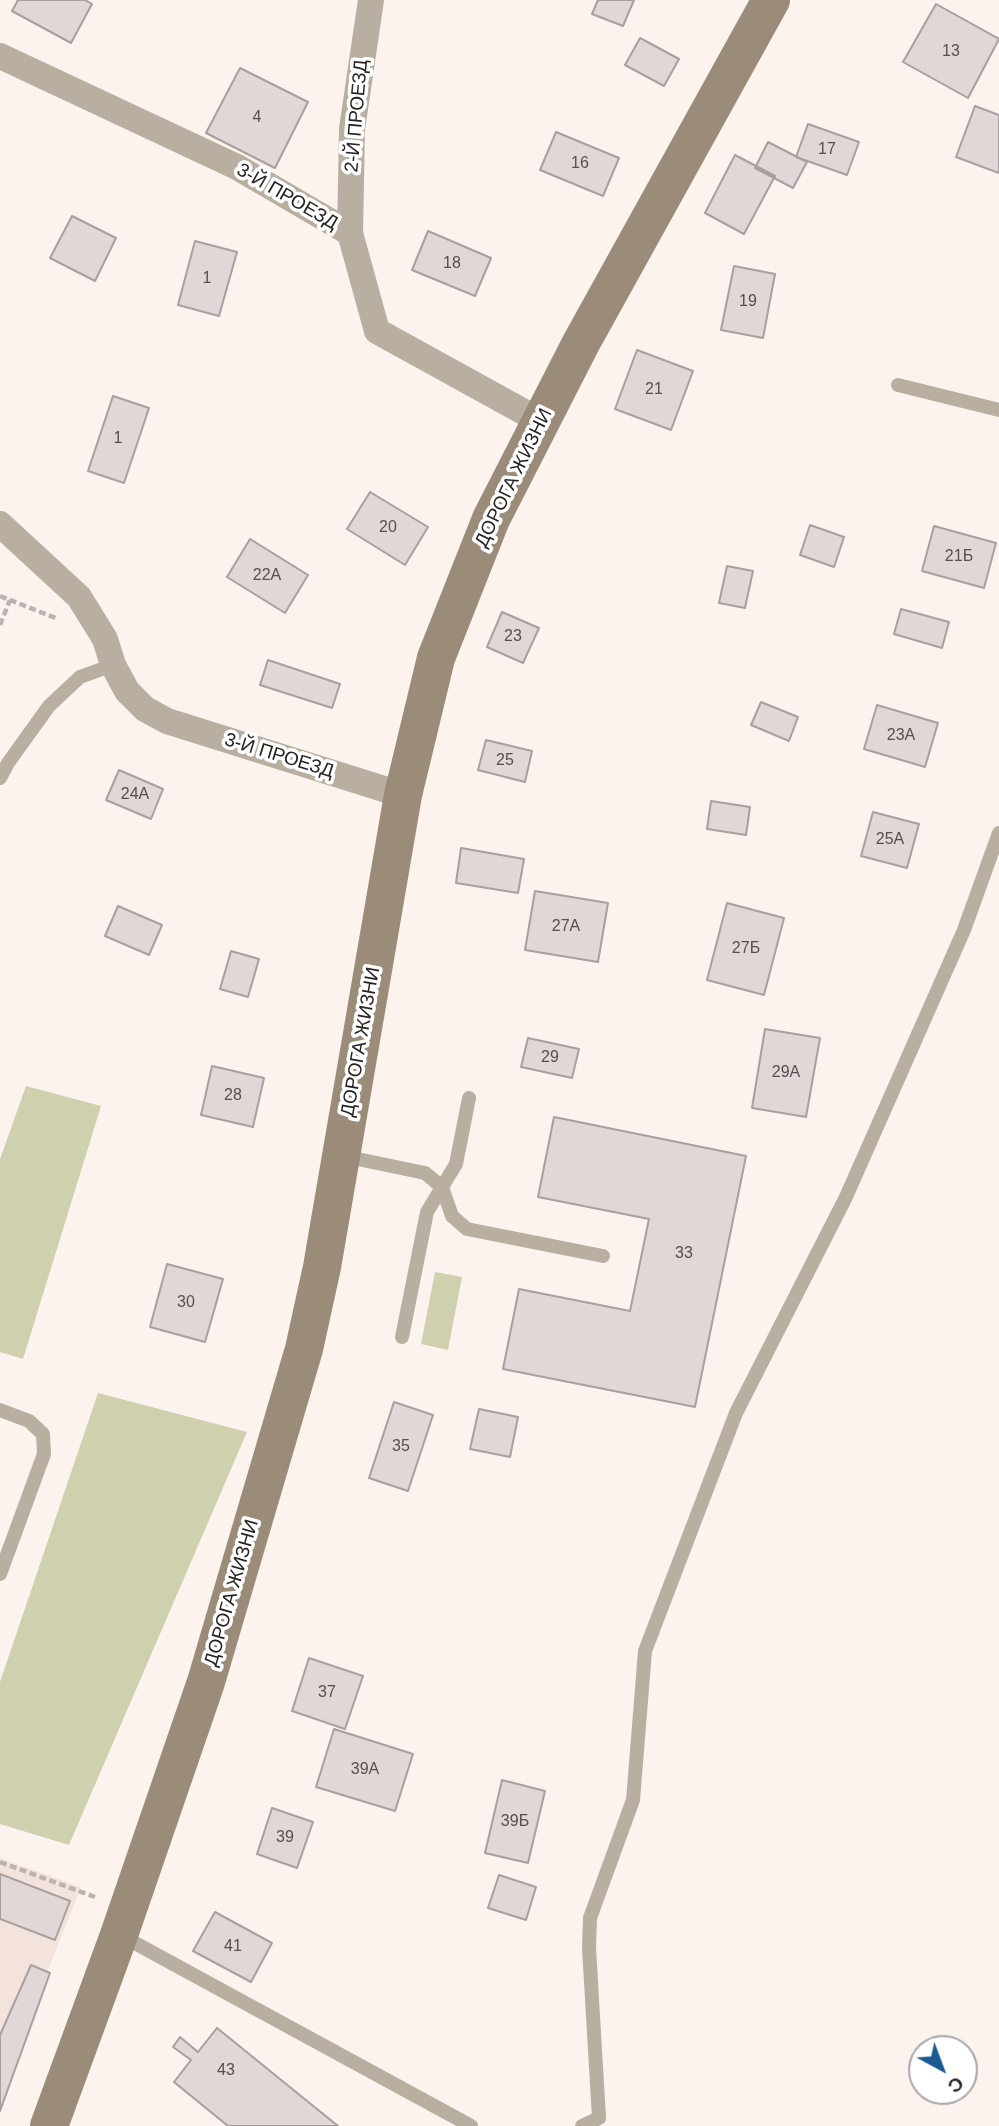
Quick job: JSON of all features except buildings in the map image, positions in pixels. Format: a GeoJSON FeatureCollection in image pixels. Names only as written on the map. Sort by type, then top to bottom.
{"type":"FeatureCollection","features":[{"type":"Feature","properties":{"kind":"main road","name":"ДОРОГА ЖИЗНИ"},"geometry":{"type":"LineString","coordinates":[[49,2126],[124,1922],[206,1682],[304,1349],[342,1156],[403,795],[436,658],[491,519],[581,343],[771,0]]}},
{"type":"Feature","properties":{"kind":"street","name":"2-Й ПРОЕЗД"},"geometry":{"type":"LineString","coordinates":[[350,233],[352,129],[371,0]]}},
{"type":"Feature","properties":{"kind":"street","name":"3-Й ПРОЕЗД"},"geometry":{"type":"LineString","coordinates":[[0,56],[237,167],[350,233],[377,331],[542,422]]}},
{"type":"Feature","properties":{"kind":"street","name":"3-Й ПРОЕЗД"},"geometry":{"type":"LineString","coordinates":[[0,524],[79,597],[105,639],[113,665],[128,691],[145,709],[167,721],[403,795]]}},
{"type":"Feature","properties":{"kind":"lane"},"geometry":{"type":"LineString","coordinates":[[898,385],[999,410]]}},
{"type":"Feature","properties":{"kind":"lane"},"geometry":{"type":"LineString","coordinates":[[0,778],[49,706],[80,677],[113,665]]}},
{"type":"Feature","properties":{"kind":"lane"},"geometry":{"type":"LineString","coordinates":[[582,2126],[599,2118],[589,1948],[590,1918],[633,1800],[645,1651],[736,1413],[852,1184],[964,930],[999,833]]}},
{"type":"Feature","properties":{"kind":"lane"},"geometry":{"type":"LineString","coordinates":[[402,1337],[427,1212],[456,1164],[469,1098]]}},
{"type":"Feature","properties":{"kind":"lane"},"geometry":{"type":"LineString","coordinates":[[342,1156],[425,1173],[442,1187],[452,1216],[467,1229],[603,1256]]}},
{"type":"Feature","properties":{"kind":"lane"},"geometry":{"type":"LineString","coordinates":[[0,1410],[29,1421],[43,1434],[44,1454],[0,1574]]}},
{"type":"Feature","properties":{"kind":"lane"},"geometry":{"type":"LineString","coordinates":[[124,1922],[471,2126]]}},
{"type":"Feature","properties":{"kind":"path"},"geometry":{"type":"LineString","coordinates":[[0,596],[105,639]]}},
{"type":"Feature","properties":{"kind":"path"},"geometry":{"type":"LineString","coordinates":[[0,625],[10,600]]}},
{"type":"Feature","properties":{"kind":"path"},"geometry":{"type":"LineString","coordinates":[[0,1862],[124,1922]]}},
{"type":"Feature","properties":{"kind":"shaded area"},"geometry":{"type":"Polygon","coordinates":[[[0,1858],[81,1887],[0,2090],[0,1858]]]}},
{"type":"Feature","properties":{"kind":"green space"},"geometry":{"type":"Polygon","coordinates":[[[26,1086],[101,1106],[23,1359],[0,1352],[0,1159],[26,1086]]]}},
{"type":"Feature","properties":{"kind":"green space"},"geometry":{"type":"Polygon","coordinates":[[[435,1272],[462,1277],[448,1350],[421,1344],[435,1272]]]}},
{"type":"Feature","properties":{"kind":"green space"},"geometry":{"type":"Polygon","coordinates":[[[98,1393],[247,1432],[69,1845],[0,1824],[0,1682],[98,1393]]]}}]}
